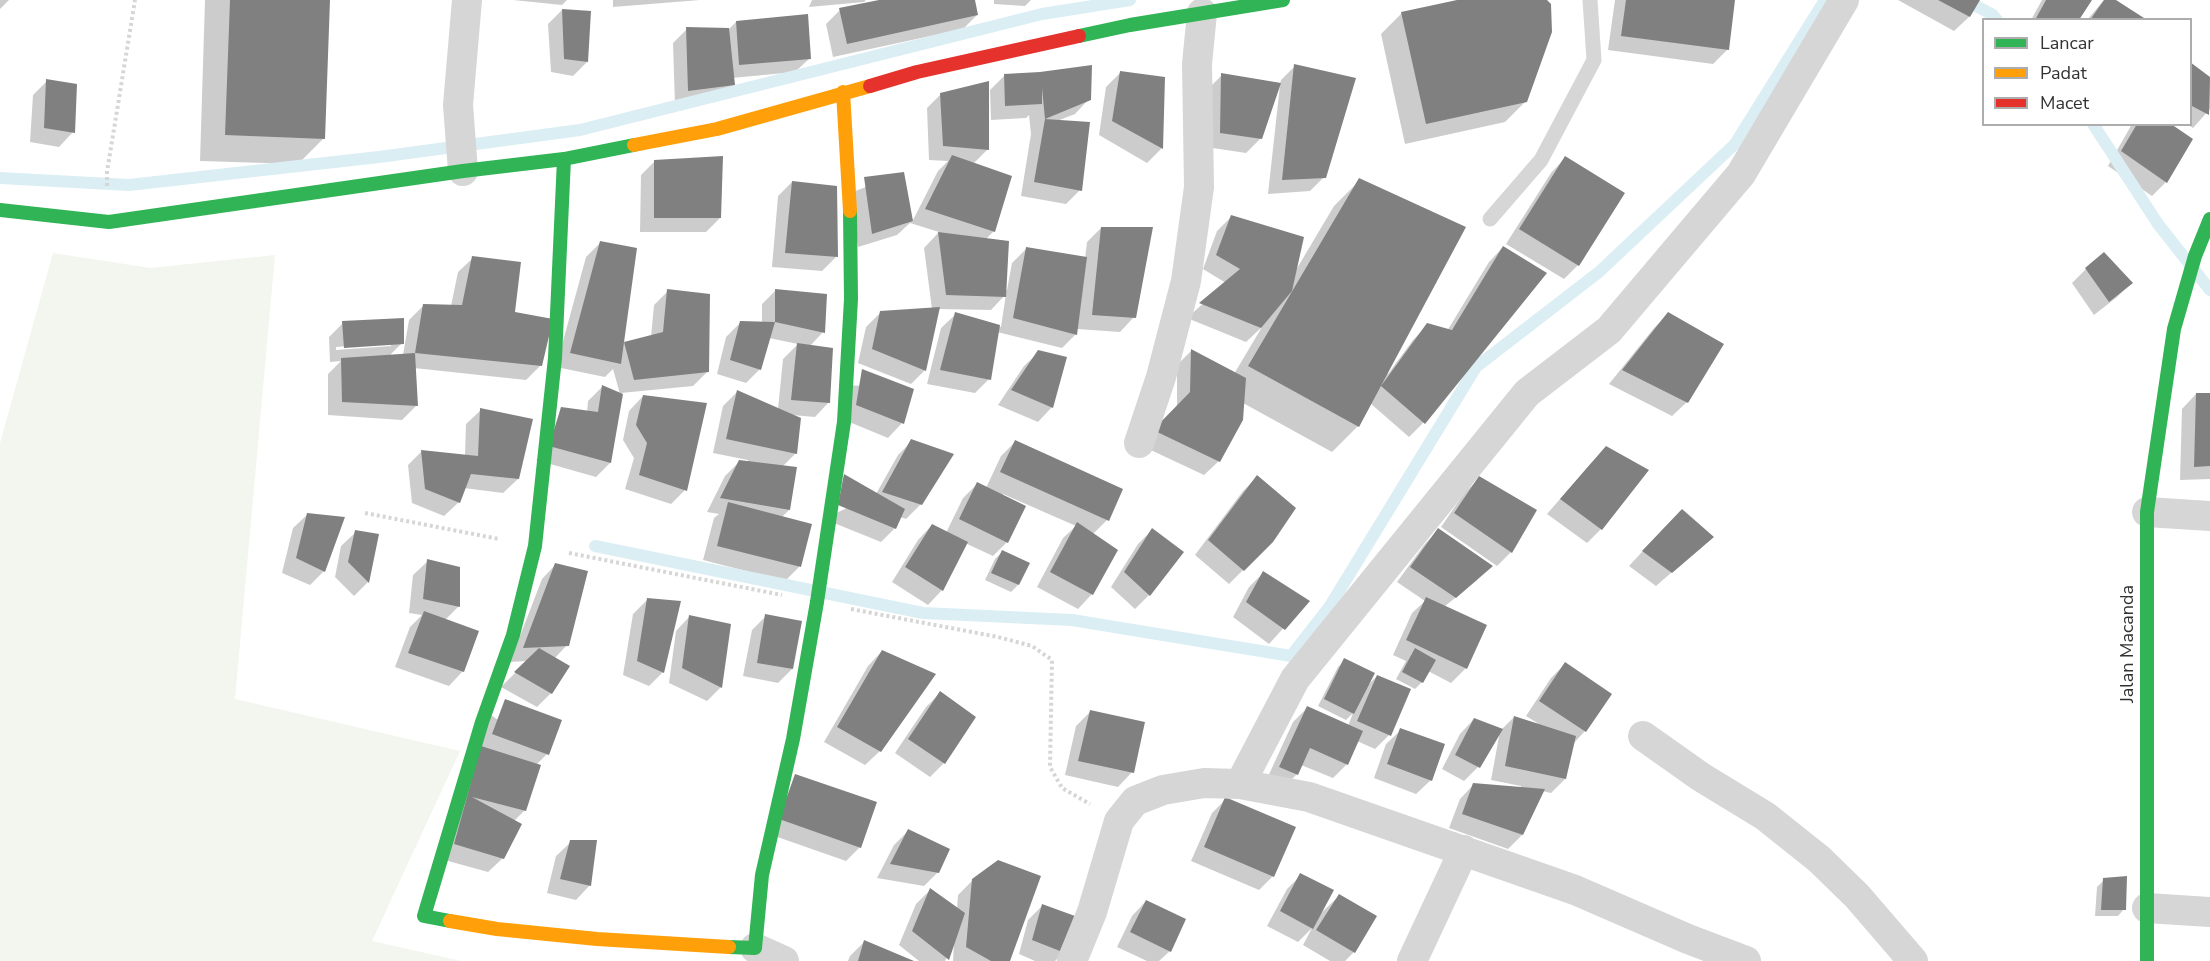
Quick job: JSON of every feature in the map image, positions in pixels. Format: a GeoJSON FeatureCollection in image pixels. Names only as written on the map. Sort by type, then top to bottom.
{"type":"FeatureCollection","features":[{"type":"Feature","properties":{"kind":"street"},"geometry":{"type":"LineString","coordinates":[[462,161],[458,105],[467,0]]}},
{"type":"Feature","properties":{"kind":"street"},"geometry":{"type":"LineString","coordinates":[[0,210],[109,222],[462,161],[564,159],[717,129],[928,69],[1130,25],[1185,10],[1283,0]]}},
{"type":"Feature","properties":{"kind":"street"},"geometry":{"type":"LineString","coordinates":[[1240,784],[1295,679],[1527,393],[1609,330],[1741,174],[1844,0]]}},
{"type":"Feature","properties":{"kind":"street"},"geometry":{"type":"LineString","coordinates":[[1139,443],[1161,377],[1186,281],[1198,187],[1197,64],[1185,10]]}},
{"type":"Feature","properties":{"kind":"street"},"geometry":{"type":"LineString","coordinates":[[755,948],[762,875],[793,739],[817,602],[844,422],[851,298],[850,203],[843,92]]}},
{"type":"Feature","properties":{"kind":"street"},"geometry":{"type":"LineString","coordinates":[[564,159],[555,358],[535,546],[513,635],[482,722],[424,916],[497,929],[585,938],[755,948],[784,961]]}},
{"type":"Feature","properties":{"kind":"street","name":"Jalan Macanda"},"geometry":{"type":"LineString","coordinates":[[2147,961],[2146,512],[2174,329],[2195,256],[2210,219]]}},
{"type":"Feature","properties":{"kind":"street"},"geometry":{"type":"LineString","coordinates":[[2146,512],[2210,516]]}},
{"type":"Feature","properties":{"kind":"street"},"geometry":{"type":"LineString","coordinates":[[1642,736],[1701,777],[1765,816],[1819,859],[1857,896],[1913,961]]}},
{"type":"Feature","properties":{"kind":"street"},"geometry":{"type":"LineString","coordinates":[[1072,961],[1092,912],[1119,822],[1135,801],[1163,790],[1194,785],[1240,784],[1309,797],[1464,850],[1575,890],[1688,939],[1746,961]]}},
{"type":"Feature","properties":{"kind":"street"},"geometry":{"type":"LineString","coordinates":[[1412,961],[1464,850]]}},
{"type":"Feature","properties":{"kind":"street"},"geometry":{"type":"LineString","coordinates":[[2147,908],[2210,912]]}},
{"type":"Feature","properties":{"kind":"lane"},"geometry":{"type":"LineString","coordinates":[[1490,219],[1541,160],[1594,60],[1590,0]]}},
{"type":"Feature","properties":{"kind":"path"},"geometry":{"type":"LineString","coordinates":[[107,183],[135,0]]}},
{"type":"Feature","properties":{"kind":"shaded area"},"geometry":{"type":"Polygon","coordinates":[[[53,253],[150,268],[275,255],[235,699],[460,751],[372,941],[461,961],[0,961],[0,443],[53,253]]]}},
{"type":"Feature","properties":{"kind":"building"},"geometry":{"type":"Polygon","coordinates":[[[230,0],[330,0],[325,139],[225,135],[230,0]]]}},
{"type":"Feature","properties":{"kind":"building"},"geometry":{"type":"Polygon","coordinates":[[[879,0],[975,0],[978,15],[847,44],[839,8],[879,0]]]}},
{"type":"Feature","properties":{"kind":"building"},"geometry":{"type":"Polygon","coordinates":[[[1457,0],[1547,0],[1551,4],[1552,32],[1527,102],[1426,124],[1401,12],[1457,0]]]}},
{"type":"Feature","properties":{"kind":"building"},"geometry":{"type":"Polygon","coordinates":[[[1626,0],[1735,0],[1729,50],[1621,36],[1626,0]]]}},
{"type":"Feature","properties":{"kind":"building"},"geometry":{"type":"Polygon","coordinates":[[[1938,0],[1980,0],[1970,17],[1938,0]]]}},
{"type":"Feature","properties":{"kind":"building"},"geometry":{"type":"Polygon","coordinates":[[[2046,0],[2092,0],[2080,18],[2036,18],[2046,0]]]}},
{"type":"Feature","properties":{"kind":"building"},"geometry":{"type":"Polygon","coordinates":[[[2104,0],[2116,0],[2144,18],[2091,18],[2104,0]]]}},
{"type":"Feature","properties":{"kind":"building"},"geometry":{"type":"Polygon","coordinates":[[[562,9],[591,11],[588,62],[564,59],[562,9]]]}},
{"type":"Feature","properties":{"kind":"building"},"geometry":{"type":"Polygon","coordinates":[[[808,14],[811,59],[739,65],[736,21],[808,14]]]}},
{"type":"Feature","properties":{"kind":"building"},"geometry":{"type":"Polygon","coordinates":[[[686,27],[729,28],[735,85],[688,91],[686,27]]]}},
{"type":"Feature","properties":{"kind":"building"},"geometry":{"type":"Polygon","coordinates":[[[1294,64],[1356,78],[1326,178],[1282,180],[1294,64]]]}},
{"type":"Feature","properties":{"kind":"building"},"geometry":{"type":"Polygon","coordinates":[[[2192,64],[2210,77],[2209,115],[2192,106],[2192,64]]]}},
{"type":"Feature","properties":{"kind":"building"},"geometry":{"type":"Polygon","coordinates":[[[1092,65],[1091,100],[1045,119],[1042,88],[1042,104],[1005,106],[1004,74],[1092,65]]]}},
{"type":"Feature","properties":{"kind":"building"},"geometry":{"type":"Polygon","coordinates":[[[1120,71],[1165,77],[1163,149],[1112,121],[1120,71]]]}},
{"type":"Feature","properties":{"kind":"building"},"geometry":{"type":"Polygon","coordinates":[[[1221,73],[1281,83],[1262,139],[1220,133],[1221,73]]]}},
{"type":"Feature","properties":{"kind":"building"},"geometry":{"type":"Polygon","coordinates":[[[46,79],[77,84],[75,133],[44,128],[46,79]]]}},
{"type":"Feature","properties":{"kind":"building"},"geometry":{"type":"Polygon","coordinates":[[[989,81],[989,150],[943,146],[940,93],[989,81]]]}},
{"type":"Feature","properties":{"kind":"building"},"geometry":{"type":"Polygon","coordinates":[[[1045,119],[1090,122],[1082,191],[1034,182],[1045,119]]]}},
{"type":"Feature","properties":{"kind":"building"},"geometry":{"type":"Polygon","coordinates":[[[2136,126],[2174,126],[2193,139],[2167,183],[2121,151],[2136,126]]]}},
{"type":"Feature","properties":{"kind":"building"},"geometry":{"type":"Polygon","coordinates":[[[952,155],[1012,176],[995,232],[925,209],[952,155]]]}},
{"type":"Feature","properties":{"kind":"building"},"geometry":{"type":"Polygon","coordinates":[[[723,156],[721,218],[654,218],[654,160],[723,156]]]}},
{"type":"Feature","properties":{"kind":"building"},"geometry":{"type":"Polygon","coordinates":[[[1565,156],[1625,193],[1579,266],[1519,229],[1565,156]]]}},
{"type":"Feature","properties":{"kind":"building"},"geometry":{"type":"Polygon","coordinates":[[[904,172],[913,221],[872,234],[864,177],[904,172]]]}},
{"type":"Feature","properties":{"kind":"building"},"geometry":{"type":"Polygon","coordinates":[[[1359,178],[1466,227],[1359,427],[1248,366],[1359,178]]]}},
{"type":"Feature","properties":{"kind":"building"},"geometry":{"type":"Polygon","coordinates":[[[792,181],[837,186],[838,257],[785,253],[792,181]]]}},
{"type":"Feature","properties":{"kind":"building"},"geometry":{"type":"Polygon","coordinates":[[[1231,215],[1304,237],[1292,291],[1261,328],[1199,303],[1240,269],[1216,255],[1231,215]]]}},
{"type":"Feature","properties":{"kind":"building"},"geometry":{"type":"Polygon","coordinates":[[[1101,227],[1153,227],[1136,318],[1092,315],[1101,227]]]}},
{"type":"Feature","properties":{"kind":"building"},"geometry":{"type":"Polygon","coordinates":[[[938,232],[1009,241],[1006,297],[946,295],[938,232]]]}},
{"type":"Feature","properties":{"kind":"building"},"geometry":{"type":"Polygon","coordinates":[[[600,241],[637,248],[621,364],[570,353],[600,241]]]}},
{"type":"Feature","properties":{"kind":"building"},"geometry":{"type":"Polygon","coordinates":[[[1503,246],[1547,273],[1425,424],[1381,386],[1427,323],[1452,330],[1503,246]]]}},
{"type":"Feature","properties":{"kind":"building"},"geometry":{"type":"Polygon","coordinates":[[[1026,247],[1087,257],[1077,335],[1013,318],[1026,247]]]}},
{"type":"Feature","properties":{"kind":"building"},"geometry":{"type":"Polygon","coordinates":[[[2104,252],[2133,283],[2109,302],[2085,268],[2104,252]]]}},
{"type":"Feature","properties":{"kind":"building"},"geometry":{"type":"Polygon","coordinates":[[[472,256],[521,262],[515,312],[553,319],[542,366],[415,353],[423,304],[462,305],[472,256]]]}},
{"type":"Feature","properties":{"kind":"building"},"geometry":{"type":"Polygon","coordinates":[[[667,289],[710,294],[709,372],[634,380],[624,342],[663,332],[667,289]]]}},
{"type":"Feature","properties":{"kind":"building"},"geometry":{"type":"Polygon","coordinates":[[[775,289],[827,294],[825,333],[775,322],[775,289]]]}},
{"type":"Feature","properties":{"kind":"building"},"geometry":{"type":"Polygon","coordinates":[[[940,307],[926,371],[872,349],[880,311],[940,307]]]}},
{"type":"Feature","properties":{"kind":"building"},"geometry":{"type":"Polygon","coordinates":[[[955,312],[1000,325],[991,380],[940,370],[955,312]]]}},
{"type":"Feature","properties":{"kind":"building"},"geometry":{"type":"Polygon","coordinates":[[[1668,312],[1724,344],[1688,403],[1622,370],[1668,312]]]}},
{"type":"Feature","properties":{"kind":"building"},"geometry":{"type":"Polygon","coordinates":[[[404,318],[404,344],[344,348],[342,321],[404,318]]]}},
{"type":"Feature","properties":{"kind":"building"},"geometry":{"type":"Polygon","coordinates":[[[740,321],[775,322],[761,370],[730,360],[740,321]]]}},
{"type":"Feature","properties":{"kind":"building"},"geometry":{"type":"Polygon","coordinates":[[[797,343],[833,348],[830,403],[791,400],[797,343]]]}},
{"type":"Feature","properties":{"kind":"building"},"geometry":{"type":"Polygon","coordinates":[[[1191,349],[1246,378],[1243,420],[1220,462],[1153,430],[1190,392],[1191,349]]]}},
{"type":"Feature","properties":{"kind":"building"},"geometry":{"type":"Polygon","coordinates":[[[1038,350],[1067,357],[1053,408],[1011,390],[1038,350]]]}},
{"type":"Feature","properties":{"kind":"building"},"geometry":{"type":"Polygon","coordinates":[[[415,353],[418,406],[342,402],[341,358],[415,353]]]}},
{"type":"Feature","properties":{"kind":"building"},"geometry":{"type":"Polygon","coordinates":[[[862,369],[914,389],[904,424],[856,405],[862,369]]]}},
{"type":"Feature","properties":{"kind":"building"},"geometry":{"type":"Polygon","coordinates":[[[602,385],[623,394],[611,463],[549,446],[561,407],[598,412],[602,385]]]}},
{"type":"Feature","properties":{"kind":"building"},"geometry":{"type":"Polygon","coordinates":[[[737,390],[801,418],[797,454],[726,439],[737,390]]]}},
{"type":"Feature","properties":{"kind":"building"},"geometry":{"type":"Polygon","coordinates":[[[2196,393],[2210,393],[2210,466],[2194,467],[2196,393]]]}},
{"type":"Feature","properties":{"kind":"building"},"geometry":{"type":"Polygon","coordinates":[[[643,395],[707,403],[687,491],[639,475],[647,443],[636,425],[643,395]]]}},
{"type":"Feature","properties":{"kind":"building"},"geometry":{"type":"Polygon","coordinates":[[[480,408],[533,419],[519,479],[471,474],[460,503],[425,489],[421,450],[478,456],[480,408]]]}},
{"type":"Feature","properties":{"kind":"building"},"geometry":{"type":"Polygon","coordinates":[[[911,439],[954,454],[922,505],[882,492],[911,439]]]}},
{"type":"Feature","properties":{"kind":"building"},"geometry":{"type":"Polygon","coordinates":[[[1015,440],[1123,489],[1109,521],[1000,472],[1015,440]]]}},
{"type":"Feature","properties":{"kind":"building"},"geometry":{"type":"Polygon","coordinates":[[[1606,446],[1649,470],[1602,530],[1560,499],[1606,446]]]}},
{"type":"Feature","properties":{"kind":"building"},"geometry":{"type":"Polygon","coordinates":[[[739,460],[797,467],[790,510],[720,498],[739,460]]]}},
{"type":"Feature","properties":{"kind":"building"},"geometry":{"type":"Polygon","coordinates":[[[844,474],[905,509],[896,529],[838,505],[844,474]]]}},
{"type":"Feature","properties":{"kind":"building"},"geometry":{"type":"Polygon","coordinates":[[[1257,475],[1296,508],[1273,542],[1244,571],[1208,540],[1257,475]]]}},
{"type":"Feature","properties":{"kind":"building"},"geometry":{"type":"Polygon","coordinates":[[[1479,476],[1537,510],[1512,553],[1454,513],[1479,476]]]}},
{"type":"Feature","properties":{"kind":"building"},"geometry":{"type":"Polygon","coordinates":[[[977,482],[1026,506],[1008,543],[959,519],[977,482]]]}},
{"type":"Feature","properties":{"kind":"building"},"geometry":{"type":"Polygon","coordinates":[[[728,502],[812,524],[801,567],[717,546],[728,502]]]}},
{"type":"Feature","properties":{"kind":"building"},"geometry":{"type":"Polygon","coordinates":[[[1682,509],[1714,537],[1672,573],[1642,551],[1682,509]]]}},
{"type":"Feature","properties":{"kind":"building"},"geometry":{"type":"Polygon","coordinates":[[[307,513],[345,517],[325,572],[296,558],[307,513]]]}},
{"type":"Feature","properties":{"kind":"building"},"geometry":{"type":"Polygon","coordinates":[[[1077,522],[1118,550],[1093,595],[1050,572],[1077,522]]]}},
{"type":"Feature","properties":{"kind":"building"},"geometry":{"type":"Polygon","coordinates":[[[932,524],[968,542],[943,591],[905,567],[932,524]]]}},
{"type":"Feature","properties":{"kind":"building"},"geometry":{"type":"Polygon","coordinates":[[[1152,528],[1184,552],[1150,596],[1124,572],[1152,528]]]}},
{"type":"Feature","properties":{"kind":"building"},"geometry":{"type":"Polygon","coordinates":[[[1438,528],[1493,566],[1456,598],[1410,567],[1438,528]]]}},
{"type":"Feature","properties":{"kind":"building"},"geometry":{"type":"Polygon","coordinates":[[[355,530],[379,534],[369,583],[348,562],[355,530]]]}},
{"type":"Feature","properties":{"kind":"building"},"geometry":{"type":"Polygon","coordinates":[[[1002,550],[1030,563],[1019,585],[991,573],[1002,550]]]}},
{"type":"Feature","properties":{"kind":"building"},"geometry":{"type":"Polygon","coordinates":[[[427,559],[460,567],[460,607],[423,599],[427,559]]]}},
{"type":"Feature","properties":{"kind":"building"},"geometry":{"type":"Polygon","coordinates":[[[555,563],[588,571],[569,646],[523,648],[555,563]]]}},
{"type":"Feature","properties":{"kind":"building"},"geometry":{"type":"Polygon","coordinates":[[[1263,571],[1310,601],[1285,630],[1246,602],[1263,571]]]}},
{"type":"Feature","properties":{"kind":"building"},"geometry":{"type":"Polygon","coordinates":[[[1426,597],[1487,625],[1467,669],[1406,640],[1426,597]]]}},
{"type":"Feature","properties":{"kind":"building"},"geometry":{"type":"Polygon","coordinates":[[[647,598],[681,601],[664,673],[637,661],[647,598]]]}},
{"type":"Feature","properties":{"kind":"building"},"geometry":{"type":"Polygon","coordinates":[[[424,611],[479,631],[464,672],[408,653],[424,611]]]}},
{"type":"Feature","properties":{"kind":"building"},"geometry":{"type":"Polygon","coordinates":[[[765,614],[802,621],[793,669],[757,663],[765,614]]]}},
{"type":"Feature","properties":{"kind":"building"},"geometry":{"type":"Polygon","coordinates":[[[689,615],[731,624],[722,688],[682,668],[689,615]]]}},
{"type":"Feature","properties":{"kind":"building"},"geometry":{"type":"Polygon","coordinates":[[[539,648],[570,666],[552,694],[514,672],[539,648]]]}},
{"type":"Feature","properties":{"kind":"building"},"geometry":{"type":"Polygon","coordinates":[[[1415,648],[1436,660],[1423,683],[1402,672],[1415,648]]]}},
{"type":"Feature","properties":{"kind":"building"},"geometry":{"type":"Polygon","coordinates":[[[882,650],[936,674],[881,752],[837,727],[882,650]]]}},
{"type":"Feature","properties":{"kind":"building"},"geometry":{"type":"Polygon","coordinates":[[[1344,658],[1375,673],[1354,714],[1324,699],[1344,658]]]}},
{"type":"Feature","properties":{"kind":"building"},"geometry":{"type":"Polygon","coordinates":[[[1565,662],[1612,694],[1586,732],[1539,701],[1565,662]]]}},
{"type":"Feature","properties":{"kind":"building"},"geometry":{"type":"Polygon","coordinates":[[[1377,675],[1411,689],[1391,736],[1357,721],[1377,675]]]}},
{"type":"Feature","properties":{"kind":"building"},"geometry":{"type":"Polygon","coordinates":[[[940,691],[976,717],[945,764],[908,739],[940,691]]]}},
{"type":"Feature","properties":{"kind":"building"},"geometry":{"type":"Polygon","coordinates":[[[505,699],[562,720],[549,755],[492,734],[505,699]]]}},
{"type":"Feature","properties":{"kind":"building"},"geometry":{"type":"Polygon","coordinates":[[[1307,706],[1363,731],[1348,765],[1310,748],[1298,775],[1279,767],[1307,706]]]}},
{"type":"Feature","properties":{"kind":"building"},"geometry":{"type":"Polygon","coordinates":[[[1090,710],[1145,722],[1134,773],[1078,761],[1090,710]]]}},
{"type":"Feature","properties":{"kind":"building"},"geometry":{"type":"Polygon","coordinates":[[[1514,716],[1576,736],[1566,779],[1505,766],[1514,716]]]}},
{"type":"Feature","properties":{"kind":"building"},"geometry":{"type":"Polygon","coordinates":[[[1474,718],[1503,729],[1480,768],[1455,755],[1474,718]]]}},
{"type":"Feature","properties":{"kind":"building"},"geometry":{"type":"Polygon","coordinates":[[[1400,728],[1445,744],[1432,781],[1387,764],[1400,728]]]}},
{"type":"Feature","properties":{"kind":"building"},"geometry":{"type":"Polygon","coordinates":[[[481,746],[541,765],[526,811],[472,797],[522,824],[504,859],[454,844],[481,746]]]}},
{"type":"Feature","properties":{"kind":"building"},"geometry":{"type":"Polygon","coordinates":[[[795,774],[877,802],[861,848],[779,819],[795,774]]]}},
{"type":"Feature","properties":{"kind":"building"},"geometry":{"type":"Polygon","coordinates":[[[1473,783],[1545,789],[1523,835],[1462,814],[1473,783]]]}},
{"type":"Feature","properties":{"kind":"building"},"geometry":{"type":"Polygon","coordinates":[[[1225,797],[1296,827],[1274,877],[1204,847],[1225,797]]]}},
{"type":"Feature","properties":{"kind":"building"},"geometry":{"type":"Polygon","coordinates":[[[908,829],[950,849],[939,873],[890,864],[908,829]]]}},
{"type":"Feature","properties":{"kind":"building"},"geometry":{"type":"Polygon","coordinates":[[[570,840],[597,840],[591,886],[560,879],[570,840]]]}},
{"type":"Feature","properties":{"kind":"building"},"geometry":{"type":"Polygon","coordinates":[[[998,860],[1041,876],[1010,961],[991,961],[966,947],[972,879],[998,860]]]}},
{"type":"Feature","properties":{"kind":"building"},"geometry":{"type":"Polygon","coordinates":[[[1300,873],[1334,890],[1313,929],[1280,911],[1300,873]]]}},
{"type":"Feature","properties":{"kind":"building"},"geometry":{"type":"Polygon","coordinates":[[[2127,876],[2126,910],[2101,910],[2103,878],[2127,876]]]}},
{"type":"Feature","properties":{"kind":"building"},"geometry":{"type":"Polygon","coordinates":[[[930,888],[965,913],[949,960],[912,931],[930,888]]]}},
{"type":"Feature","properties":{"kind":"building"},"geometry":{"type":"Polygon","coordinates":[[[1339,894],[1377,916],[1355,953],[1316,930],[1339,894]]]}},
{"type":"Feature","properties":{"kind":"building"},"geometry":{"type":"Polygon","coordinates":[[[1146,900],[1186,919],[1171,952],[1130,932],[1146,900]]]}},
{"type":"Feature","properties":{"kind":"building"},"geometry":{"type":"Polygon","coordinates":[[[1042,904],[1075,916],[1065,953],[1032,940],[1042,904]]]}},
{"type":"Feature","properties":{"kind":"building"},"geometry":{"type":"Polygon","coordinates":[[[864,940],[914,961],[858,961],[864,940]]]}},
{"type":"Feature","properties":{"kind":"waterway"},"geometry":{"type":"LineString","coordinates":[[0,178],[129,185],[379,157],[580,130],[1042,14],[1130,0]]}},
{"type":"Feature","properties":{"kind":"waterway"},"geometry":{"type":"LineString","coordinates":[[595,546],[923,613],[1072,620],[1291,656],[1330,606],[1476,367],[1599,272],[1735,144],[1825,0]]}},
{"type":"Feature","properties":{"kind":"waterway"},"geometry":{"type":"LineString","coordinates":[[1965,0],[1995,18]]}},
{"type":"Feature","properties":{"kind":"waterway"},"geometry":{"type":"LineString","coordinates":[[2094,126],[2158,224],[2210,290]]}},
{"type":"Feature","properties":{"kind":"traffic: fast"},"geometry":{"type":"LineString","coordinates":[[1079,36],[1130,25],[1283,0]]}},
{"type":"Feature","properties":{"kind":"traffic: fast"},"geometry":{"type":"LineString","coordinates":[[0,210],[109,222],[463,171],[564,159],[634,145]]}},
{"type":"Feature","properties":{"kind":"traffic: fast"},"geometry":{"type":"LineString","coordinates":[[450,921],[424,916],[482,722],[513,635],[535,546],[555,358],[564,159]]}},
{"type":"Feature","properties":{"kind":"traffic: fast"},"geometry":{"type":"LineString","coordinates":[[729,947],[755,948],[762,875],[793,739],[817,602],[844,422],[851,299],[850,211]]}},
{"type":"Feature","properties":{"kind":"traffic: fast"},"geometry":{"type":"LineString","coordinates":[[2147,961],[2147,512],[2174,329],[2195,256],[2210,219]]}},
{"type":"Feature","properties":{"kind":"traffic: slow"},"geometry":{"type":"LineString","coordinates":[[634,145],[717,129],[870,86]]}},
{"type":"Feature","properties":{"kind":"traffic: slow"},"geometry":{"type":"LineString","coordinates":[[843,92],[850,211]]}},
{"type":"Feature","properties":{"kind":"traffic: slow"},"geometry":{"type":"LineString","coordinates":[[450,921],[497,929],[597,939],[729,947]]}},
{"type":"Feature","properties":{"kind":"traffic: jam"},"geometry":{"type":"LineString","coordinates":[[870,86],[917,72],[1079,36]]}}]}
